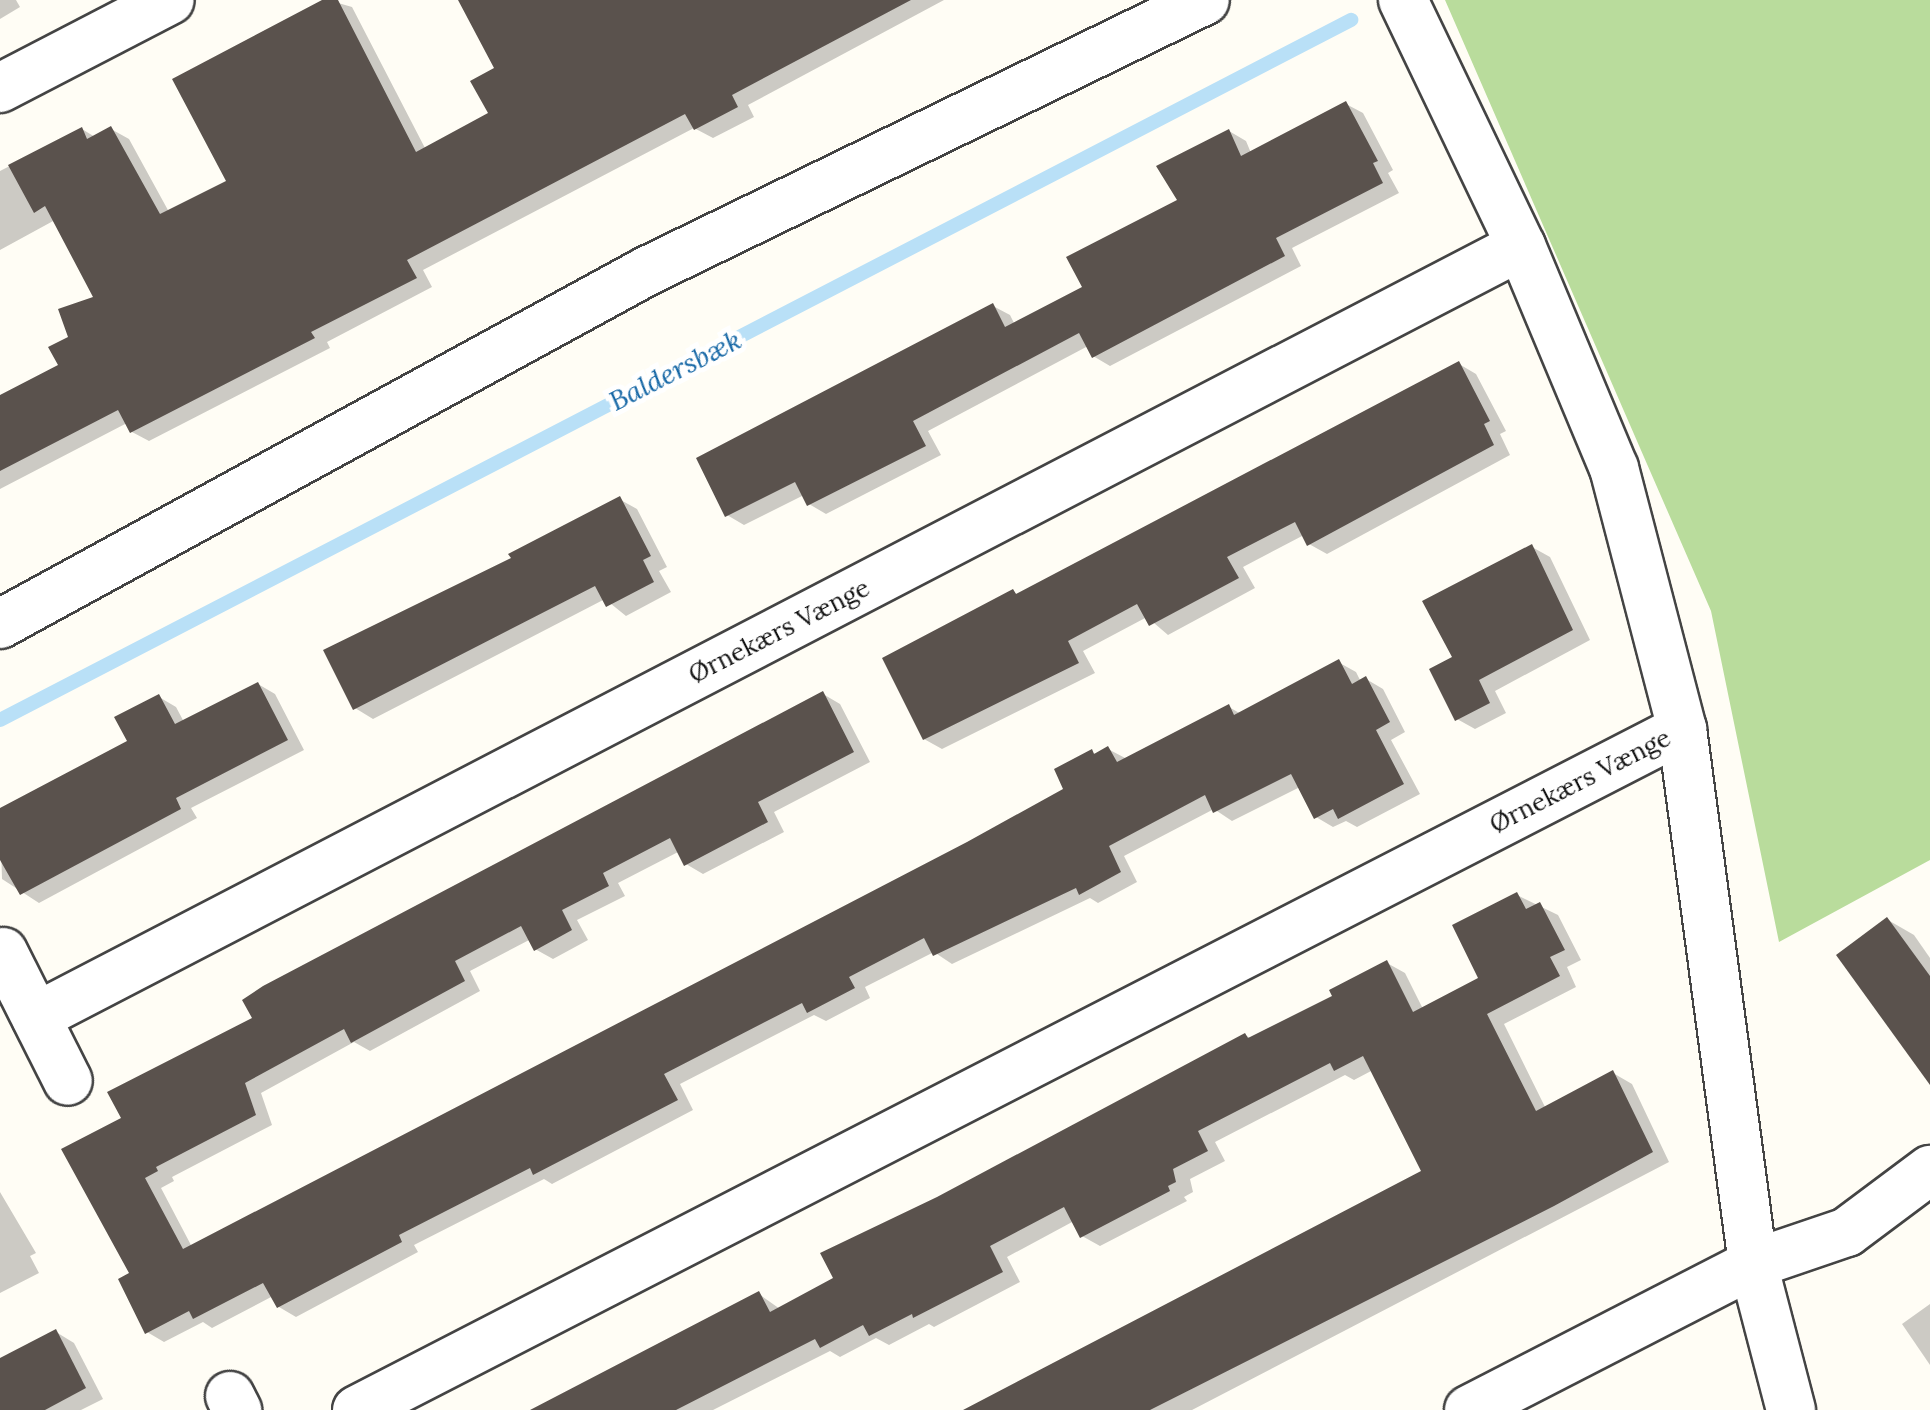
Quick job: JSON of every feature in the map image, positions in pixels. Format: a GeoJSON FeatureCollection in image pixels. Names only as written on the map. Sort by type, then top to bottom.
{"type":"FeatureCollection","features":[{"type":"Feature","properties":{"kind":"street"},"geometry":{"type":"LineString","coordinates":[[0,88],[170,0]]}},
{"type":"Feature","properties":{"kind":"street"},"geometry":{"type":"LineString","coordinates":[[0,624],[648,271],[1205,0]]}},
{"type":"Feature","properties":{"kind":"street","name":"Ørnekærs Vænge"},"geometry":{"type":"LineString","coordinates":[[1403,0],[1521,246],[1614,468],[1682,729],[1752,1264],[1791,1410]]}},
{"type":"Feature","properties":{"kind":"street","name":"Ørnekærs Vænge"},"geometry":{"type":"LineString","coordinates":[[36,1016],[1521,246]]}},
{"type":"Feature","properties":{"kind":"street","name":"Ørnekærs Vænge"},"geometry":{"type":"LineString","coordinates":[[357,1410],[1682,729]]}},
{"type":"Feature","properties":{"kind":"street"},"geometry":{"type":"LineString","coordinates":[[3,952],[68,1081]]}},
{"type":"Feature","properties":{"kind":"street"},"geometry":{"type":"LineString","coordinates":[[1469,1410],[1752,1264],[1847,1232],[1930,1170]]}},
{"type":"Feature","properties":{"kind":"green space"},"geometry":{"type":"Polygon","coordinates":[[[1445,0],[1930,0],[1930,860],[1779,942],[1711,611],[1445,0]]]}},
{"type":"Feature","properties":{"kind":"building"},"geometry":{"type":"Polygon","coordinates":[[[322,0],[338,0],[416,152],[488,113],[470,81],[494,68],[458,0],[911,0],[732,95],[738,107],[694,130],[685,114],[407,260],[417,278],[311,332],[315,338],[130,433],[118,410],[0,471],[0,395],[58,365],[48,347],[68,337],[58,309],[93,297],[45,206],[34,213],[8,165],[82,127],[87,139],[111,126],[160,214],[226,181],[172,79],[322,0]]]}},
{"type":"Feature","properties":{"kind":"building"},"geometry":{"type":"Polygon","coordinates":[[[1346,101],[1378,161],[1373,163],[1383,183],[1276,238],[1285,256],[1092,358],[1079,333],[913,421],[926,446],[807,506],[795,482],[725,517],[696,458],[993,303],[1005,327],[1082,287],[1066,257],[1177,200],[1156,166],[1229,129],[1241,156],[1346,101]]]}},
{"type":"Feature","properties":{"kind":"building"},"geometry":{"type":"Polygon","coordinates":[[[1459,361],[1490,421],[1484,424],[1494,445],[1307,546],[1295,522],[1227,557],[1239,578],[1149,626],[1137,604],[1068,641],[1079,663],[923,740],[882,658],[1013,589],[1016,594],[1459,361]]]}},
{"type":"Feature","properties":{"kind":"building"},"geometry":{"type":"Polygon","coordinates":[[[620,496],[651,556],[643,560],[654,582],[606,607],[595,586],[353,710],[323,650],[511,558],[508,554],[620,496]]]}},
{"type":"Feature","properties":{"kind":"building"},"geometry":{"type":"Polygon","coordinates":[[[1532,544],[1573,630],[1479,680],[1490,703],[1455,721],[1429,669],[1452,657],[1422,601],[1532,544]]]}},
{"type":"Feature","properties":{"kind":"building"},"geometry":{"type":"Polygon","coordinates":[[[1339,659],[1352,684],[1366,676],[1390,722],[1376,730],[1404,784],[1338,819],[1333,809],[1314,819],[1291,774],[1213,813],[1205,795],[1109,846],[1121,872],[1079,895],[1076,888],[933,956],[924,938],[849,977],[855,988],[807,1013],[802,1003],[664,1074],[678,1100],[533,1175],[530,1168],[399,1235],[402,1242],[277,1308],[263,1283],[193,1319],[189,1311],[145,1334],[118,1279],[129,1273],[61,1149],[121,1118],[107,1092],[252,1018],[242,1000],[263,986],[823,691],[854,752],[758,802],[768,822],[684,866],[670,838],[603,873],[609,886],[562,910],[572,930],[534,951],[521,926],[455,961],[465,981],[351,1043],[344,1029],[245,1083],[256,1115],[156,1167],[158,1171],[145,1178],[183,1249],[967,842],[1063,789],[1054,769],[1092,749],[1094,754],[1108,746],[1117,762],[1229,704],[1234,715],[1339,659]]]}},
{"type":"Feature","properties":{"kind":"building"},"geometry":{"type":"Polygon","coordinates":[[[258,682],[288,740],[176,798],[181,809],[20,895],[0,860],[0,808],[127,741],[114,717],[159,694],[175,724],[258,682]]]}},
{"type":"Feature","properties":{"kind":"building"},"geometry":{"type":"Polygon","coordinates":[[[1517,892],[1526,909],[1540,902],[1565,950],[1550,957],[1560,976],[1487,1014],[1536,1111],[1613,1070],[1653,1152],[1554,1206],[1150,1410],[963,1410],[1421,1171],[1363,1056],[1334,1071],[1330,1063],[1198,1131],[1208,1151],[1173,1169],[1176,1182],[1168,1186],[1170,1191],[1080,1238],[1064,1207],[990,1246],[1003,1272],[913,1318],[912,1314],[869,1336],[863,1325],[820,1348],[815,1339],[676,1410],[530,1410],[759,1291],[770,1312],[833,1278],[820,1253],[937,1197],[1245,1033],[1248,1038],[1332,996],[1329,990],[1387,960],[1413,1012],[1478,978],[1452,925],[1517,892]]]}},
{"type":"Feature","properties":{"kind":"building"},"geometry":{"type":"Polygon","coordinates":[[[1887,917],[1930,976],[1930,1085],[1836,955],[1887,917]]]}},
{"type":"Feature","properties":{"kind":"building"},"geometry":{"type":"Polygon","coordinates":[[[56,1329],[86,1388],[45,1410],[0,1410],[0,1358],[56,1329]]]}},
{"type":"Feature","properties":{"kind":"waterway","name":"Baldersbæk"},"geometry":{"type":"LineString","coordinates":[[0,720],[1351,20]]}}]}
